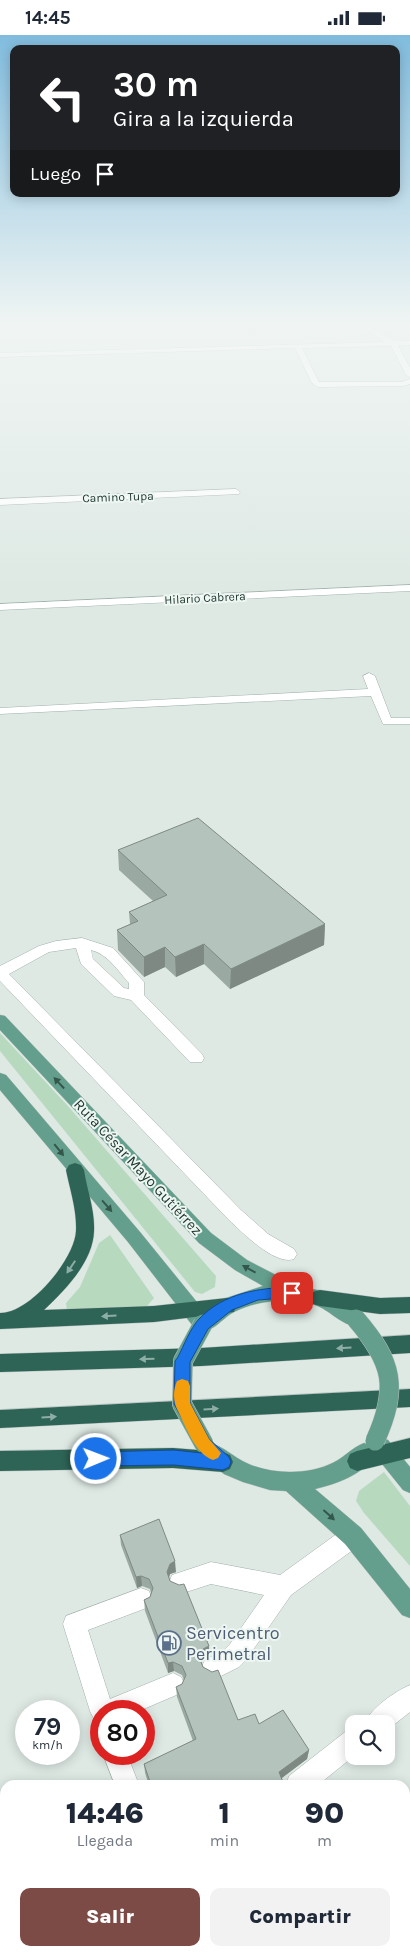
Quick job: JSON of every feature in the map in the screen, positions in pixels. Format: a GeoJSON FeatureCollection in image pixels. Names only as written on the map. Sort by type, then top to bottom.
{"type":"FeatureCollection","features":[{"type":"Feature","properties":{"kind":"highway"},"geometry":{"type":"LineString","coordinates":[[7,1321],[40,1304],[58,1285],[75,1260],[86,1233],[75,1169]]}},
{"type":"Feature","properties":{"kind":"highway"},"geometry":{"type":"LineString","coordinates":[[320,1299],[380,1305],[410,1305]]}},
{"type":"Feature","properties":{"kind":"highway"},"geometry":{"type":"LineString","coordinates":[[7,1321],[197,1317],[227,1306]]}},
{"type":"Feature","properties":{"kind":"highway"},"geometry":{"type":"LineString","coordinates":[[0,1363],[201,1357],[410,1344]]}},
{"type":"Feature","properties":{"kind":"highway"},"geometry":{"type":"LineString","coordinates":[[0,1419],[410,1398]]}},
{"type":"Feature","properties":{"kind":"highway"},"geometry":{"type":"LineString","coordinates":[[381,1447],[410,1448]]}},
{"type":"Feature","properties":{"kind":"highway"},"geometry":{"type":"LineString","coordinates":[[0,1461],[174,1458],[223,1462]]}},
{"type":"Feature","properties":{"kind":"main road","name":"Ruta César Mayo Gutiérrez"},"geometry":{"type":"LineString","coordinates":[[0,1020],[205,1238],[241,1265],[292,1293]]}},
{"type":"Feature","properties":{"kind":"main road"},"geometry":{"type":"LineString","coordinates":[[0,1079],[134,1237],[197,1317],[183,1361],[182,1404],[204,1444],[223,1462],[256,1478],[292,1483],[327,1477],[381,1447],[388,1416],[391,1390],[387,1363],[374,1339],[356,1319],[320,1299],[292,1293],[258,1294],[227,1306]]}},
{"type":"Feature","properties":{"kind":"main road"},"geometry":{"type":"LineString","coordinates":[[381,1447],[410,1483]]}},
{"type":"Feature","properties":{"kind":"main road"},"geometry":{"type":"LineString","coordinates":[[292,1483],[353,1536],[410,1607]]}},
{"type":"Feature","properties":{"kind":"street","name":"Camino Tupa"},"geometry":{"type":"LineString","coordinates":[[0,502],[236,492]]}},
{"type":"Feature","properties":{"kind":"street","name":"Hilario Cabrera"},"geometry":{"type":"LineString","coordinates":[[0,607],[410,588]]}},
{"type":"Feature","properties":{"kind":"street"},"geometry":{"type":"LineString","coordinates":[[369,676],[387,722],[410,721]]}},
{"type":"Feature","properties":{"kind":"street"},"geometry":{"type":"LineString","coordinates":[[0,711],[375,691]]}},
{"type":"Feature","properties":{"kind":"street"},"geometry":{"type":"LineString","coordinates":[[136,996],[137,983],[106,950],[82,943],[65,943],[51,946],[13,963],[0,974],[8,979],[235,1215],[262,1239],[288,1254]]}},
{"type":"Feature","properties":{"kind":"street"},"geometry":{"type":"LineString","coordinates":[[82,943],[86,961],[119,992],[136,996],[196,1057]]}},
{"type":"Feature","properties":{"kind":"street"},"geometry":{"type":"LineString","coordinates":[[213,1668],[231,1659],[238,1652],[283,1587],[353,1536]]}},
{"type":"Feature","properties":{"kind":"street"},"geometry":{"type":"LineString","coordinates":[[180,1583],[211,1573],[283,1587]]}},
{"type":"Feature","properties":{"kind":"street"},"geometry":{"type":"LineString","coordinates":[[98,1700],[74,1624],[141,1599]]}},
{"type":"Feature","properties":{"kind":"street"},"geometry":{"type":"LineString","coordinates":[[137,1700],[173,1685]]}},
{"type":"Feature","properties":{"kind":"street"},"geometry":{"type":"LineString","coordinates":[[387,1715],[410,1697]]}},
{"type":"Feature","properties":{"kind":"street"},"geometry":{"type":"LineString","coordinates":[[304,1780],[345,1748]]}},
{"type":"Feature","properties":{"kind":"street"},"geometry":{"type":"LineString","coordinates":[[119,1765],[125,1780]]}},
{"type":"Feature","properties":{"kind":"green space"},"geometry":{"type":"Polygon","coordinates":[[[0,1033],[67,1105],[216,1276],[215,1287],[202,1294],[195,1292],[0,1051],[0,1033]]]}},
{"type":"Feature","properties":{"kind":"green space"},"geometry":{"type":"Polygon","coordinates":[[[110,1235],[154,1298],[147,1306],[67,1311],[66,1303],[80,1287],[99,1243],[110,1235]]]}},
{"type":"Feature","properties":{"kind":"green space"},"geometry":{"type":"Polygon","coordinates":[[[384,1472],[410,1506],[410,1566],[364,1513],[356,1501],[359,1491],[384,1472]]]}},
{"type":"Feature","properties":{"kind":"building"},"geometry":{"type":"Polygon","coordinates":[[[198,818],[325,924],[231,969],[204,944],[175,957],[165,947],[144,957],[117,930],[138,921],[129,912],[167,895],[118,850],[198,818]]]}},
{"type":"Feature","properties":{"kind":"building"},"geometry":{"type":"Polygon","coordinates":[[[159,1519],[175,1561],[170,1564],[167,1572],[170,1581],[179,1585],[184,1584],[209,1646],[203,1649],[199,1657],[203,1667],[212,1672],[218,1670],[238,1720],[255,1714],[259,1724],[283,1710],[309,1750],[279,1772],[282,1780],[149,1780],[144,1765],[155,1765],[155,1759],[196,1739],[176,1687],[182,1684],[186,1675],[182,1666],[173,1662],[168,1663],[144,1600],[150,1597],[153,1588],[149,1579],[141,1576],[136,1577],[120,1535],[159,1519]]]}},
{"type":"Feature","properties":{"kind":"slow traffic"},"geometry":{"type":"LineString","coordinates":[[182,1386],[182,1404],[204,1444],[213,1453]]}},
{"type":"Feature","properties":{"kind":"place","name":"Servicentro Perimetral"},"geometry":{"type":"Point","coordinates":[169,1643]}},
{"type":"Feature","properties":{"kind":"route"},"geometry":{"type":"LineString","coordinates":[[96,1459],[174,1458],[223,1462],[204,1444],[182,1404],[183,1361],[203,1325],[227,1306],[258,1294],[292,1293]]}}]}
